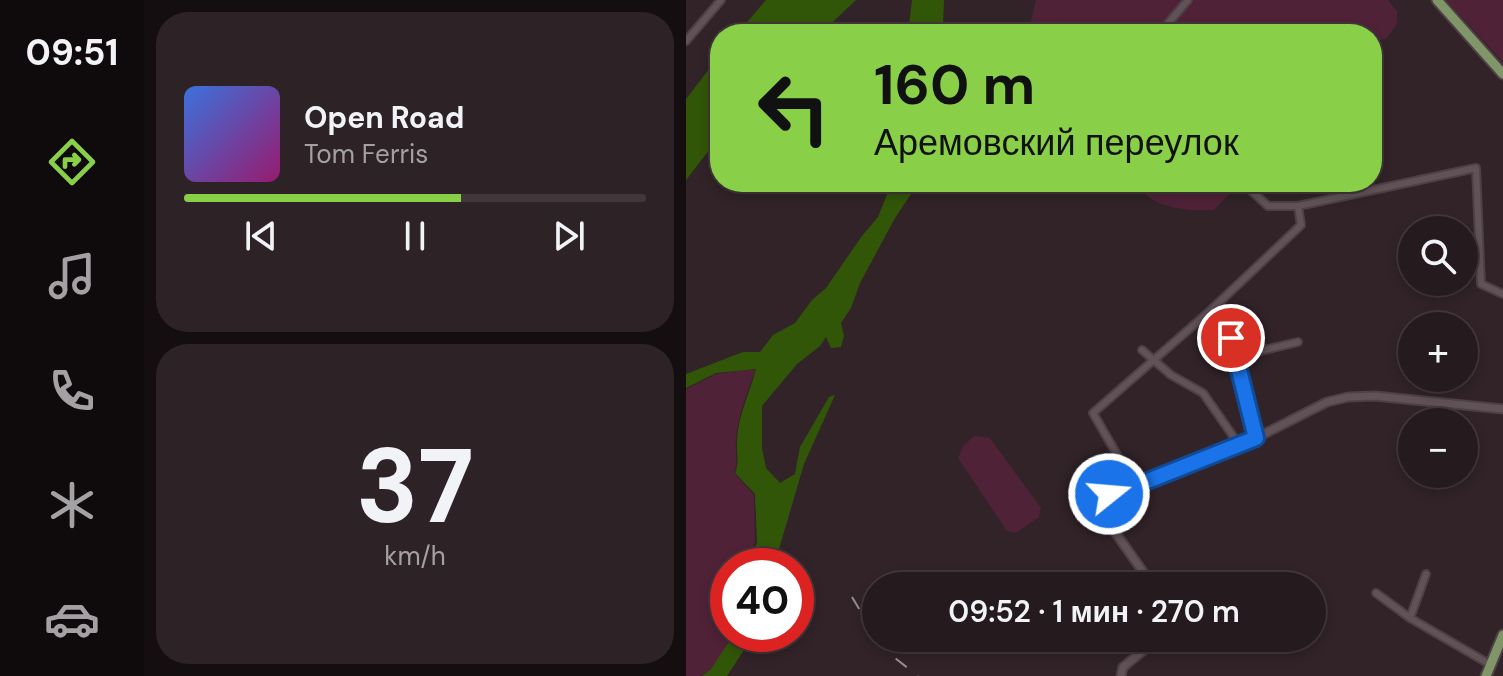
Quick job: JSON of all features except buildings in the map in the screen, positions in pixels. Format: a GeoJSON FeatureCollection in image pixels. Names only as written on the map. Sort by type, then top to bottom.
{"type":"FeatureCollection","features":[{"type":"Feature","properties":{"kind":"main road"},"geometry":{"type":"LineString","coordinates":[[1437,0],[1503,74]]}},
{"type":"Feature","properties":{"kind":"main road"},"geometry":{"type":"LineString","coordinates":[[1486,676],[1503,635]]}},
{"type":"Feature","properties":{"kind":"street"},"geometry":{"type":"LineString","coordinates":[[686,41],[721,0]]}},
{"type":"Feature","properties":{"kind":"street"},"geometry":{"type":"LineString","coordinates":[[1168,24],[1188,0]]}},
{"type":"Feature","properties":{"kind":"street"},"geometry":{"type":"LineString","coordinates":[[1382,188],[1476,168],[1481,284],[1503,294]]}},
{"type":"Feature","properties":{"kind":"street"},"geometry":{"type":"LineString","coordinates":[[1253,192],[1268,206],[1298,206],[1364,192]]}},
{"type":"Feature","properties":{"kind":"street"},"geometry":{"type":"LineString","coordinates":[[1135,486],[1093,413],[1155,361],[1301,225],[1298,206]]}},
{"type":"Feature","properties":{"kind":"street"},"geometry":{"type":"LineString","coordinates":[[1211,310],[1231,338],[1256,438]]}},
{"type":"Feature","properties":{"kind":"street"},"geometry":{"type":"LineString","coordinates":[[1235,357],[1298,342]]}},
{"type":"Feature","properties":{"kind":"street"},"geometry":{"type":"LineString","coordinates":[[1142,350],[1171,375],[1203,393],[1240,446]]}},
{"type":"Feature","properties":{"kind":"street"},"geometry":{"type":"LineString","coordinates":[[1143,572],[1091,498],[1135,486],[1240,446],[1327,402],[1348,397],[1375,396],[1503,409]]}},
{"type":"Feature","properties":{"kind":"street"},"geometry":{"type":"LineString","coordinates":[[1410,618],[1426,574]]}},
{"type":"Feature","properties":{"kind":"street"},"geometry":{"type":"LineString","coordinates":[[1376,593],[1410,618],[1491,665]]}},
{"type":"Feature","properties":{"kind":"street"},"geometry":{"type":"LineString","coordinates":[[1121,676],[1123,667],[1142,652]]}},
{"type":"Feature","properties":{"kind":"shaded area"},"geometry":{"type":"Polygon","coordinates":[[[766,0],[856,0],[831,24],[746,24],[766,0]]]}},
{"type":"Feature","properties":{"kind":"shaded area"},"geometry":{"type":"Polygon","coordinates":[[[912,0],[944,0],[943,24],[909,24],[912,0]]]}},
{"type":"Feature","properties":{"kind":"shaded area"},"geometry":{"type":"Polygon","coordinates":[[[1036,0],[1388,0],[1397,11],[1397,24],[1386,39],[1382,40],[1382,24],[1030,24],[1036,0]]]}},
{"type":"Feature","properties":{"kind":"shaded area"},"geometry":{"type":"Polygon","coordinates":[[[1446,0],[1503,0],[1503,62],[1446,0]]]}},
{"type":"Feature","properties":{"kind":"shaded area"},"geometry":{"type":"Polygon","coordinates":[[[710,68],[710,149],[686,180],[686,99],[710,68]]]}},
{"type":"Feature","properties":{"kind":"shaded area"},"geometry":{"type":"Polygon","coordinates":[[[888,192],[912,192],[895,218],[841,323],[844,336],[841,347],[831,348],[826,337],[820,346],[797,364],[762,406],[762,448],[766,468],[780,483],[795,474],[800,447],[829,397],[835,395],[804,464],[779,548],[755,548],[755,494],[735,473],[740,422],[756,369],[716,373],[686,388],[686,374],[743,352],[760,352],[773,335],[795,323],[812,300],[826,288],[878,217],[888,192]]]}},
{"type":"Feature","properties":{"kind":"shaded area"},"geometry":{"type":"Polygon","coordinates":[[[1142,192],[1231,192],[1214,210],[1178,208],[1157,202],[1142,192]]]}},
{"type":"Feature","properties":{"kind":"shaded area"},"geometry":{"type":"Polygon","coordinates":[[[755,370],[738,423],[734,473],[754,495],[755,542],[753,548],[710,548],[710,652],[723,652],[705,673],[686,676],[686,389],[716,374],[755,370]]]}},
{"type":"Feature","properties":{"kind":"shaded area"},"geometry":{"type":"Polygon","coordinates":[[[974,436],[990,438],[1041,508],[1039,517],[1016,533],[1007,531],[958,458],[963,446],[974,436]]]}},
{"type":"Feature","properties":{"kind":"shaded area"},"geometry":{"type":"Polygon","coordinates":[[[722,652],[743,652],[727,676],[702,676],[722,652]]]}},
{"type":"Feature","properties":{"kind":"railway"},"geometry":{"type":"LineString","coordinates":[[852,597],[862,614]]}},
{"type":"Feature","properties":{"kind":"railway"},"geometry":{"type":"LineString","coordinates":[[887,652],[918,676]]}},
{"type":"Feature","properties":{"kind":"route"},"geometry":{"type":"LineString","coordinates":[[1109,494],[1256,438],[1231,338]]}}]}
